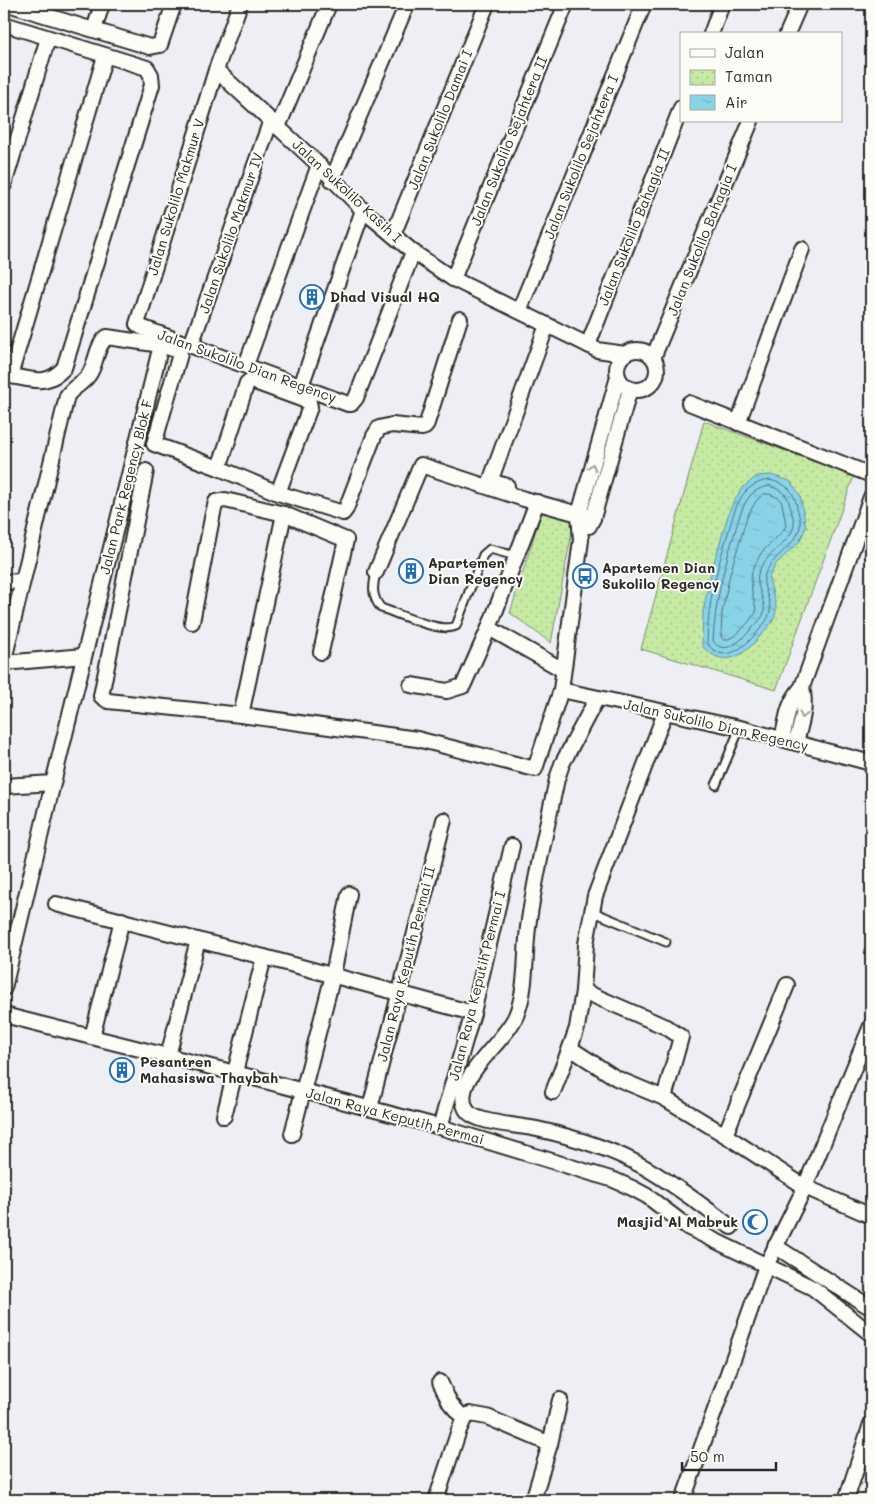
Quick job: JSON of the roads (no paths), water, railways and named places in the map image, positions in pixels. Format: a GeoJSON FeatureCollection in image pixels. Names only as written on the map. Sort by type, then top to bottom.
{"type":"FeatureCollection","features":[{"type":"Feature","properties":{"kind":"street"},"geometry":{"type":"LineString","coordinates":[[94,30],[102,4]]}},
{"type":"Feature","properties":{"kind":"street"},"geometry":{"type":"LineString","coordinates":[[17,5],[150,47],[160,45],[174,4]]}},
{"type":"Feature","properties":{"kind":"street","name":"Jalan Sukolilo Makmur V"},"geometry":{"type":"LineString","coordinates":[[137,324],[216,70],[240,4]]}},
{"type":"Feature","properties":{"kind":"street","name":"Jalan Sukolilo Makmur IV"},"geometry":{"type":"LineString","coordinates":[[191,345],[274,124],[329,4]]}},
{"type":"Feature","properties":{"kind":"street"},"geometry":{"type":"LineString","coordinates":[[332,180],[406,4]]}},
{"type":"Feature","properties":{"kind":"street","name":"Jalan Sukolilo Damai I"},"geometry":{"type":"LineString","coordinates":[[392,235],[487,4]]}},
{"type":"Feature","properties":{"kind":"street","name":"Jalan Sukolilo Sejahtera II"},"geometry":{"type":"LineString","coordinates":[[453,278],[566,4]]}},
{"type":"Feature","properties":{"kind":"street","name":"Jalan Sukolilo Sejahtera I"},"geometry":{"type":"LineString","coordinates":[[518,311],[644,4]]}},
{"type":"Feature","properties":{"kind":"street"},"geometry":{"type":"LineString","coordinates":[[711,32],[722,4]]}},
{"type":"Feature","properties":{"kind":"street"},"geometry":{"type":"LineString","coordinates":[[788,32],[800,4]]}},
{"type":"Feature","properties":{"kind":"street"},"geometry":{"type":"LineString","coordinates":[[4,24],[147,68],[151,75],[152,85],[64,368],[50,380],[42,381],[7,376],[105,56]]}},
{"type":"Feature","properties":{"kind":"street"},"geometry":{"type":"LineString","coordinates":[[4,185],[48,38]]}},
{"type":"Feature","properties":{"kind":"street","name":"Jalan Sukolilo Kasih I"},"geometry":{"type":"LineString","coordinates":[[216,70],[319,165],[363,210],[413,252],[453,278],[592,347],[622,373]]}},
{"type":"Feature","properties":{"kind":"street","name":"Jalan Sukolilo Bahagia II"},"geometry":{"type":"LineString","coordinates":[[592,347],[680,111]]}},
{"type":"Feature","properties":{"kind":"street","name":"Jalan Sukolilo Bahagia I"},"geometry":{"type":"LineString","coordinates":[[653,358],[751,122]]}},
{"type":"Feature","properties":{"kind":"street"},"geometry":{"type":"LineString","coordinates":[[246,365],[319,165]]}},
{"type":"Feature","properties":{"kind":"street"},"geometry":{"type":"LineString","coordinates":[[301,386],[363,210]]}},
{"type":"Feature","properties":{"kind":"street"},"geometry":{"type":"LineString","coordinates":[[738,422],[802,249]]}},
{"type":"Feature","properties":{"kind":"street","name":"Jalan Sukolilo Dian Regency"},"geometry":{"type":"LineString","coordinates":[[137,324],[351,404],[356,398],[413,252]]}},
{"type":"Feature","properties":{"kind":"street"},"geometry":{"type":"LineString","coordinates":[[137,439],[219,468],[278,493],[340,513],[345,512],[376,431],[386,426],[422,428],[428,423],[460,319]]}},
{"type":"Feature","properties":{"kind":"street"},"geometry":{"type":"LineString","coordinates":[[530,501],[522,491],[493,482],[491,479],[548,325]]}},
{"type":"Feature","properties":{"kind":"street"},"geometry":{"type":"LineString","coordinates":[[84,656],[4,662],[67,396],[70,391],[87,378],[99,346],[107,337],[161,345],[179,351],[179,360],[154,444]]}},
{"type":"Feature","properties":{"kind":"street","name":"Jalan Park Regency Blok F"},"geometry":{"type":"LineString","coordinates":[[4,988],[9,942],[53,783],[161,345]]}},
{"type":"Feature","properties":{"kind":"street","name":"Jalan Sukolilo Kasih I"},"geometry":{"type":"LineString","coordinates":[[592,347],[622,373]]}},
{"type":"Feature","properties":{"kind":"street"},"geometry":{"type":"LineString","coordinates":[[146,471],[101,696],[108,701],[241,715],[417,739],[535,769],[560,690],[581,540],[578,514],[622,373],[632,351],[640,350],[647,353],[653,358],[656,366],[656,374],[652,382],[638,390],[622,373]]}},
{"type":"Feature","properties":{"kind":"street"},"geometry":{"type":"LineString","coordinates":[[581,540],[593,518],[622,373]]}},
{"type":"Feature","properties":{"kind":"street"},"geometry":{"type":"LineString","coordinates":[[219,468],[247,383],[252,381],[309,402],[310,407],[278,493]]}},
{"type":"Feature","properties":{"kind":"street"},"geometry":{"type":"LineString","coordinates":[[689,403],[871,475]]}},
{"type":"Feature","properties":{"kind":"street"},"geometry":{"type":"LineString","coordinates":[[376,572],[420,466],[530,501],[593,518]]}},
{"type":"Feature","properties":{"kind":"street"},"geometry":{"type":"LineString","coordinates":[[782,739],[788,707],[802,687],[871,497]]}},
{"type":"Feature","properties":{"kind":"street"},"geometry":{"type":"LineString","coordinates":[[192,622],[216,502],[225,500],[284,514],[346,540],[322,652]]}},
{"type":"Feature","properties":{"kind":"street"},"geometry":{"type":"LineString","coordinates":[[411,685],[447,691],[463,686],[489,628],[516,556],[530,501]]}},
{"type":"Feature","properties":{"kind":"street"},"geometry":{"type":"LineString","coordinates":[[241,715],[284,514]]}},
{"type":"Feature","properties":{"kind":"street"},"geometry":{"type":"LineString","coordinates":[[4,582],[22,581]]}},
{"type":"Feature","properties":{"kind":"street"},"geometry":{"type":"LineString","coordinates":[[489,628],[563,670]]}},
{"type":"Feature","properties":{"kind":"street"},"geometry":{"type":"LineString","coordinates":[[796,743],[805,712],[802,687]]}},
{"type":"Feature","properties":{"kind":"street","name":"Jalan Sukolilo Dian Regency"},"geometry":{"type":"LineString","coordinates":[[560,690],[740,728],[871,763]]}},
{"type":"Feature","properties":{"kind":"street"},"geometry":{"type":"LineString","coordinates":[[597,698],[562,764],[557,779],[529,918],[521,1001],[516,1017],[472,1073],[465,1087],[464,1100],[466,1110],[474,1117],[483,1120],[551,1132],[612,1151],[643,1166],[692,1198],[731,1227]]}},
{"type":"Feature","properties":{"kind":"street"},"geometry":{"type":"LineString","coordinates":[[552,1092],[576,1028],[582,992],[586,944],[595,896],[665,713]]}},
{"type":"Feature","properties":{"kind":"street"},"geometry":{"type":"LineString","coordinates":[[4,786],[53,783]]}},
{"type":"Feature","properties":{"kind":"street","name":"Jalan Raya Keputih Permai II"},"geometry":{"type":"LineString","coordinates":[[370,1108],[444,820]]}},
{"type":"Feature","properties":{"kind":"street","name":"Jalan Raya Keputih Permai I"},"geometry":{"type":"LineString","coordinates":[[440,1127],[473,1013],[512,846]]}},
{"type":"Feature","properties":{"kind":"street"},"geometry":{"type":"LineString","coordinates":[[292,1134],[333,975],[349,894]]}},
{"type":"Feature","properties":{"kind":"street"},"geometry":{"type":"LineString","coordinates":[[56,904],[473,1013]]}},
{"type":"Feature","properties":{"kind":"street"},"geometry":{"type":"LineString","coordinates":[[92,1037],[122,920]]}},
{"type":"Feature","properties":{"kind":"street"},"geometry":{"type":"LineString","coordinates":[[168,1056],[198,940]]}},
{"type":"Feature","properties":{"kind":"street"},"geometry":{"type":"LineString","coordinates":[[224,1116],[264,957]]}},
{"type":"Feature","properties":{"kind":"street"},"geometry":{"type":"LineString","coordinates":[[725,1135],[787,985]]}},
{"type":"Feature","properties":{"kind":"street"},"geometry":{"type":"LineString","coordinates":[[582,992],[666,1027],[681,1037],[664,1098]]}},
{"type":"Feature","properties":{"kind":"street","name":"Jalan Raya Keputih Permai"},"geometry":{"type":"LineString","coordinates":[[4,1015],[370,1108],[440,1127],[614,1180],[647,1196],[689,1228],[814,1288],[871,1334]]}},
{"type":"Feature","properties":{"kind":"street"},"geometry":{"type":"LineString","coordinates":[[683,1500],[766,1266],[805,1187],[871,1026]]}},
{"type":"Feature","properties":{"kind":"street"},"geometry":{"type":"LineString","coordinates":[[570,1048],[616,1078],[664,1098],[805,1187],[871,1216]]}},
{"type":"Feature","properties":{"kind":"street"},"geometry":{"type":"LineString","coordinates":[[775,1246],[871,1308]]}},
{"type":"Feature","properties":{"kind":"street"},"geometry":{"type":"LineString","coordinates":[[440,1382],[450,1403],[464,1419]]}},
{"type":"Feature","properties":{"kind":"street"},"geometry":{"type":"LineString","coordinates":[[533,1500],[550,1444],[560,1400]]}},
{"type":"Feature","properties":{"kind":"street"},"geometry":{"type":"LineString","coordinates":[[436,1500],[464,1419],[470,1414],[487,1417],[550,1444]]}},
{"type":"Feature","properties":{"kind":"street"},"geometry":{"type":"LineString","coordinates":[[846,1500],[867,1451],[871,1424]]}},
{"type":"Feature","properties":{"kind":"lane"},"geometry":{"type":"LineString","coordinates":[[376,572],[372,589],[375,600],[381,608],[434,626],[451,629],[456,626],[483,556],[490,549],[516,556]]}},
{"type":"Feature","properties":{"kind":"lane"},"geometry":{"type":"LineString","coordinates":[[716,785],[740,728]]}},
{"type":"Feature","properties":{"kind":"lane"},"geometry":{"type":"LineString","coordinates":[[591,911],[666,942]]}},
{"type":"Feature","properties":{"kind":"water"},"geometry":{"type":"Polygon","coordinates":[[[771,475],[790,481],[800,495],[806,527],[800,541],[776,564],[769,577],[776,608],[771,624],[748,649],[741,654],[726,659],[710,653],[702,646],[703,611],[712,569],[730,509],[741,489],[757,476],[771,475]]]}},
{"type":"Feature","properties":{"kind":"place","name":"Dhad Visual HQ"},"geometry":{"type":"Point","coordinates":[312,297]}},
{"type":"Feature","properties":{"kind":"place","name":"Apartemen Dian Regency"},"geometry":{"type":"Point","coordinates":[411,571]}},
{"type":"Feature","properties":{"kind":"place","name":"Apartemen Dian Sukolilo Regency"},"geometry":{"type":"Point","coordinates":[585,576]}},
{"type":"Feature","properties":{"kind":"place","name":"Pesantren Mahasiswa Thaybah"},"geometry":{"type":"Point","coordinates":[122,1070]}},
{"type":"Feature","properties":{"kind":"place","name":"Masjid Al Mabruk"},"geometry":{"type":"Point","coordinates":[755,1222]}}]}
